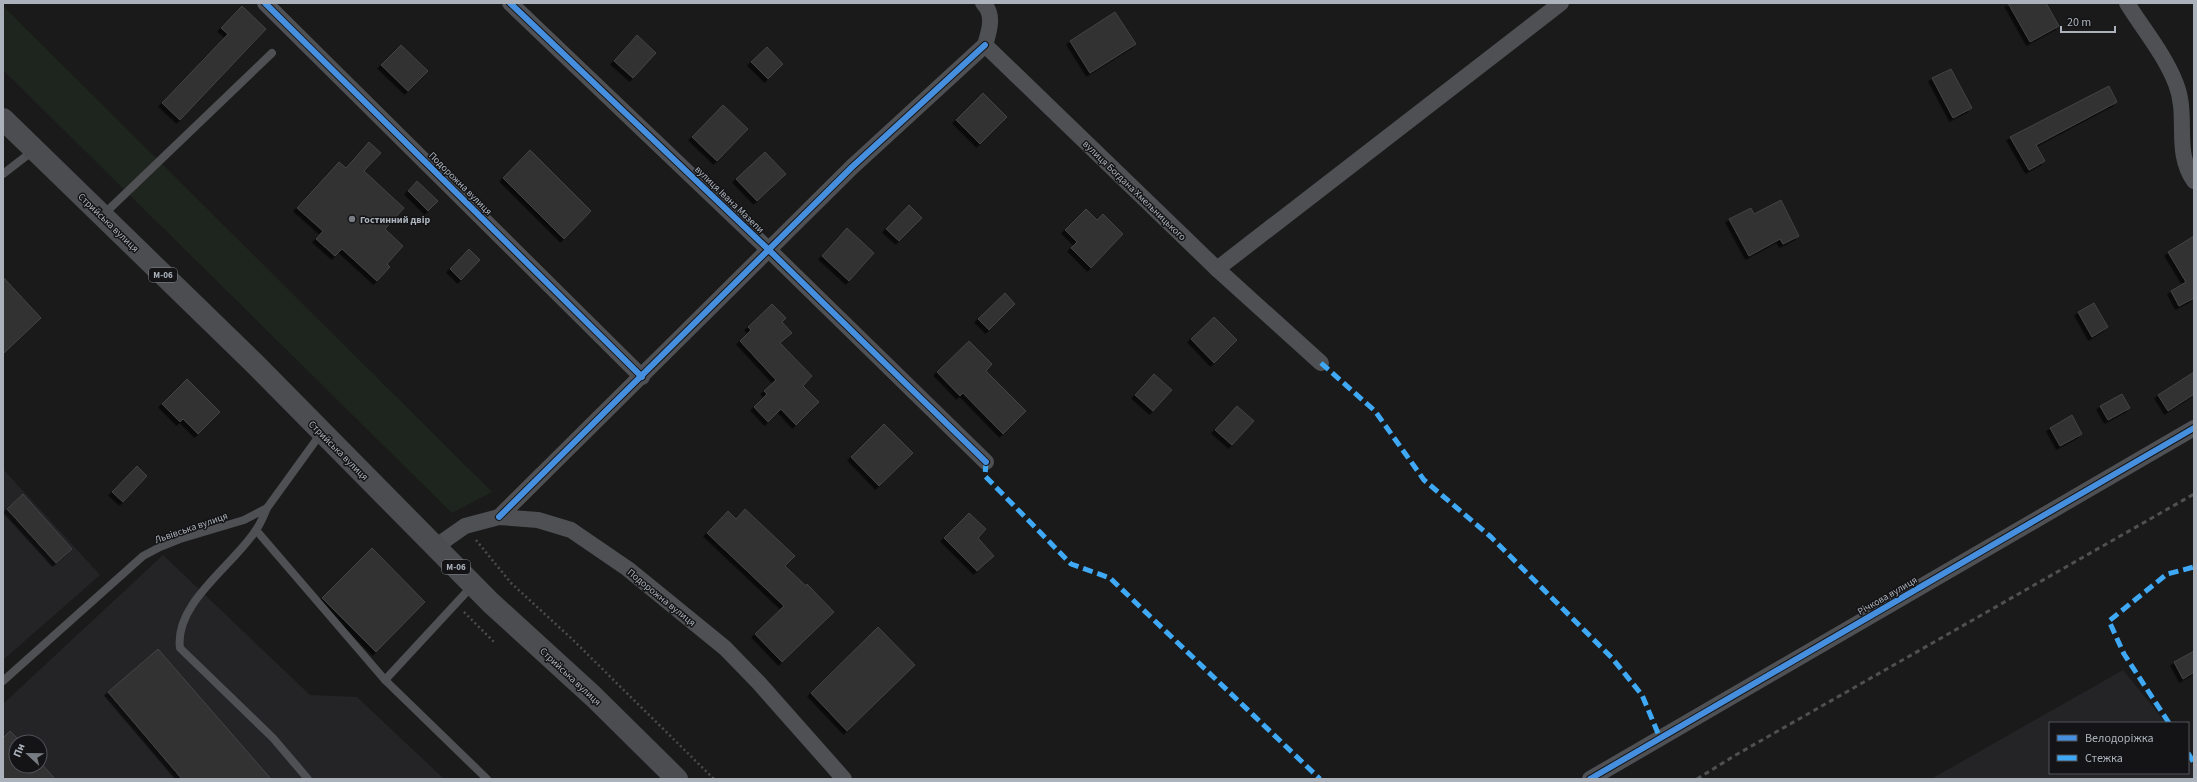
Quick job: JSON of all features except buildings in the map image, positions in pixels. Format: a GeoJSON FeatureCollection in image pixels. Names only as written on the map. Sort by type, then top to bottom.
{"type":"FeatureCollection","features":[{"type":"Feature","properties":{"kind":"highway","name":"Стрийська вулиця"},"geometry":{"type":"LineString","coordinates":[[3,119],[322,432],[491,603],[594,697],[677,779]]}},
{"type":"Feature","properties":{"kind":"street","name":"Подорожна вулиця"},"geometry":{"type":"LineString","coordinates":[[265,3],[642,376]]}},
{"type":"Feature","properties":{"kind":"street","name":"вулиця Івана Мазепи"},"geometry":{"type":"LineString","coordinates":[[510,3],[770,251],[986,462]]}},
{"type":"Feature","properties":{"kind":"street"},"geometry":{"type":"LineString","coordinates":[[499,518],[770,251],[852,168],[985,45],[990,25],[986,6],[983,3]]}},
{"type":"Feature","properties":{"kind":"street"},"geometry":{"type":"LineString","coordinates":[[1217,269],[1561,3]]}},
{"type":"Feature","properties":{"kind":"street"},"geometry":{"type":"LineString","coordinates":[[2127,3],[2176,83],[2182,104],[2183,155],[2189,174],[2194,181]]}},
{"type":"Feature","properties":{"kind":"street","name":"вулиця Богдана Хмельницького"},"geometry":{"type":"LineString","coordinates":[[985,45],[1217,269],[1321,363]]}},
{"type":"Feature","properties":{"kind":"street","name":"Річкова вулиця"},"geometry":{"type":"LineString","coordinates":[[1590,779],[2194,428]]}},
{"type":"Feature","properties":{"kind":"street","name":"Подорожна вулиця"},"geometry":{"type":"LineString","coordinates":[[435,547],[465,526],[499,518],[538,520],[571,530],[628,569],[725,648],[760,683],[796,727],[844,779]]}},
{"type":"Feature","properties":{"kind":"lane"},"geometry":{"type":"LineString","coordinates":[[102,216],[272,53]]}},
{"type":"Feature","properties":{"kind":"lane"},"geometry":{"type":"LineString","coordinates":[[3,174],[34,149]]}},
{"type":"Feature","properties":{"kind":"lane","name":"Львівська вулиця"},"geometry":{"type":"LineString","coordinates":[[3,681],[143,556],[160,547],[211,529],[244,520],[267,508],[322,432]]}},
{"type":"Feature","properties":{"kind":"lane"},"geometry":{"type":"LineString","coordinates":[[267,508],[256,530],[202,592],[181,625],[178,637],[180,648],[273,738],[308,779]]}},
{"type":"Feature","properties":{"kind":"lane"},"geometry":{"type":"LineString","coordinates":[[256,530],[386,680],[487,779]]}},
{"type":"Feature","properties":{"kind":"lane"},"geometry":{"type":"LineString","coordinates":[[386,680],[473,584]]}},
{"type":"Feature","properties":{"kind":"path"},"geometry":{"type":"LineString","coordinates":[[465,526],[511,583],[572,639],[714,779]]}},
{"type":"Feature","properties":{"kind":"path"},"geometry":{"type":"LineString","coordinates":[[455,603],[494,642]]}},
{"type":"Feature","properties":{"kind":"shaded area"},"geometry":{"type":"Polygon","coordinates":[[[3,6],[492,492],[452,513],[3,70],[3,6]]]}},
{"type":"Feature","properties":{"kind":"shaded area"},"geometry":{"type":"Polygon","coordinates":[[[3,469],[100,575],[3,660],[3,469]]]}},
{"type":"Feature","properties":{"kind":"shaded area"},"geometry":{"type":"Polygon","coordinates":[[[163,555],[310,695],[357,697],[444,779],[3,779],[3,704],[163,555]]]}},
{"type":"Feature","properties":{"kind":"shaded area"},"geometry":{"type":"Polygon","coordinates":[[[2123,670],[2165,722],[2049,722],[2049,774],[2189,774],[2189,751],[2194,758],[2194,779],[1931,779],[2123,670]]]}},
{"type":"Feature","properties":{"kind":"railway"},"geometry":{"type":"LineString","coordinates":[[1697,779],[1734,756],[2194,494]]}},
{"type":"Feature","properties":{"kind":"marked path"},"geometry":{"type":"LineString","coordinates":[[1321,363],[1375,411],[1424,480],[1491,537],[1612,658],[1642,695],[1660,738]]}},
{"type":"Feature","properties":{"kind":"marked path"},"geometry":{"type":"LineString","coordinates":[[986,462],[985,476],[1071,564],[1110,578],[1320,779]]}},
{"type":"Feature","properties":{"kind":"marked path"},"geometry":{"type":"LineString","coordinates":[[2168,722],[2124,654],[2109,621],[2167,574],[2194,567]]}},
{"type":"Feature","properties":{"kind":"marked path"},"geometry":{"type":"LineString","coordinates":[[2189,755],[2194,763]]}},
{"type":"Feature","properties":{"kind":"cycle path"},"geometry":{"type":"LineString","coordinates":[[265,3],[642,377]]}},
{"type":"Feature","properties":{"kind":"cycle path"},"geometry":{"type":"LineString","coordinates":[[510,3],[770,251],[986,462]]}},
{"type":"Feature","properties":{"kind":"cycle path"},"geometry":{"type":"LineString","coordinates":[[499,517],[852,167],[985,45]]}},
{"type":"Feature","properties":{"kind":"cycle path"},"geometry":{"type":"LineString","coordinates":[[1590,779],[2194,428]]}},
{"type":"Feature","properties":{"kind":"place","name":"Гостинний двір"},"geometry":{"type":"Point","coordinates":[352,219]}}]}
